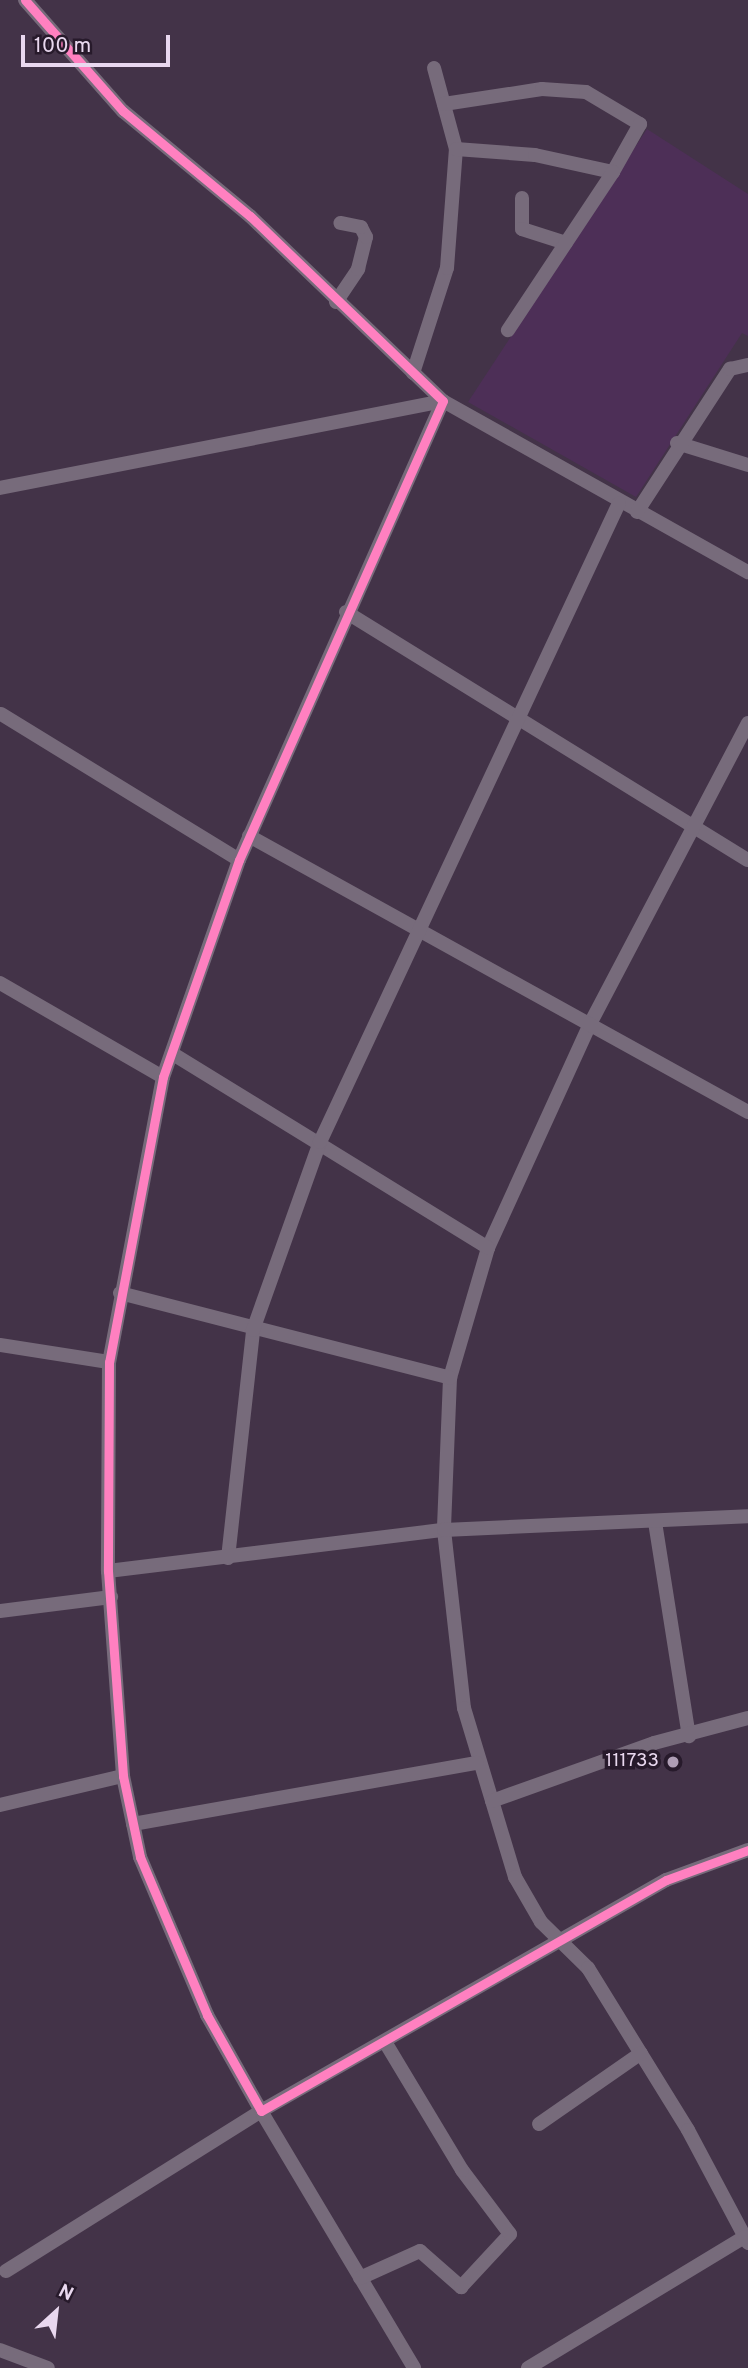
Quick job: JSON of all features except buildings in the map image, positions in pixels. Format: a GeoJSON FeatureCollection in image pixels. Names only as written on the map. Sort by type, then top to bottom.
{"type":"FeatureCollection","features":[{"type":"Feature","properties":{"kind":"street"},"geometry":{"type":"LineString","coordinates":[[25,0],[123,111],[250,216],[336,302],[443,401],[619,503],[748,572]]}},
{"type":"Feature","properties":{"kind":"street"},"geometry":{"type":"LineString","coordinates":[[413,373],[447,268],[456,149],[434,68]]}},
{"type":"Feature","properties":{"kind":"street"},"geometry":{"type":"LineString","coordinates":[[444,104],[542,89],[586,92],[640,124],[613,172],[508,330]]}},
{"type":"Feature","properties":{"kind":"street"},"geometry":{"type":"LineString","coordinates":[[456,149],[534,155],[613,172]]}},
{"type":"Feature","properties":{"kind":"street"},"geometry":{"type":"LineString","coordinates":[[522,198],[522,229],[566,243]]}},
{"type":"Feature","properties":{"kind":"street"},"geometry":{"type":"LineString","coordinates":[[336,302],[358,269],[366,237],[361,227],[340,223]]}},
{"type":"Feature","properties":{"kind":"street"},"geometry":{"type":"LineString","coordinates":[[637,512],[677,443],[730,369],[748,365]]}},
{"type":"Feature","properties":{"kind":"street"},"geometry":{"type":"LineString","coordinates":[[0,488],[443,401]]}},
{"type":"Feature","properties":{"kind":"street"},"geometry":{"type":"LineString","coordinates":[[414,2368],[206,2015],[133,1824],[123,1776],[108,1571],[109,1363],[120,1293],[163,1077],[239,860],[346,612],[443,401]]}},
{"type":"Feature","properties":{"kind":"street"},"geometry":{"type":"LineString","coordinates":[[677,443],[748,465]]}},
{"type":"Feature","properties":{"kind":"street"},"geometry":{"type":"LineString","coordinates":[[228,1558],[253,1330],[320,1142],[417,929],[619,503]]}},
{"type":"Feature","properties":{"kind":"street"},"geometry":{"type":"LineString","coordinates":[[346,612],[519,716],[748,860]]}},
{"type":"Feature","properties":{"kind":"street"},"geometry":{"type":"LineString","coordinates":[[0,712],[239,860]]}},
{"type":"Feature","properties":{"kind":"street"},"geometry":{"type":"LineString","coordinates":[[528,2368],[746,2240],[641,2053],[588,1968],[541,1922],[515,1877],[492,1801],[477,1763],[458,1666],[444,1530],[450,1378],[488,1248],[590,1024],[691,825],[748,723]]}},
{"type":"Feature","properties":{"kind":"street"},"geometry":{"type":"LineString","coordinates":[[249,836],[748,1112]]}},
{"type":"Feature","properties":{"kind":"street"},"geometry":{"type":"LineString","coordinates":[[0,983],[163,1077]]}},
{"type":"Feature","properties":{"kind":"street"},"geometry":{"type":"LineString","coordinates":[[173,1054],[320,1142],[488,1248]]}},
{"type":"Feature","properties":{"kind":"street"},"geometry":{"type":"LineString","coordinates":[[120,1293],[253,1330],[450,1378]]}},
{"type":"Feature","properties":{"kind":"street"},"geometry":{"type":"LineString","coordinates":[[0,1345],[109,1363]]}},
{"type":"Feature","properties":{"kind":"street"},"geometry":{"type":"LineString","coordinates":[[108,1571],[444,1530],[748,1516]]}},
{"type":"Feature","properties":{"kind":"street"},"geometry":{"type":"LineString","coordinates":[[655,1522],[689,1736]]}},
{"type":"Feature","properties":{"kind":"street"},"geometry":{"type":"LineString","coordinates":[[0,1611],[111,1597]]}},
{"type":"Feature","properties":{"kind":"street"},"geometry":{"type":"LineString","coordinates":[[492,1801],[748,1718]]}},
{"type":"Feature","properties":{"kind":"street"},"geometry":{"type":"LineString","coordinates":[[133,1824],[477,1763]]}},
{"type":"Feature","properties":{"kind":"street"},"geometry":{"type":"LineString","coordinates":[[0,1805],[123,1776]]}},
{"type":"Feature","properties":{"kind":"street"},"geometry":{"type":"LineString","coordinates":[[6,2271],[261,2111],[387,2045],[666,1880],[748,1850]]}},
{"type":"Feature","properties":{"kind":"street"},"geometry":{"type":"LineString","coordinates":[[360,2278],[420,2250],[461,2287],[510,2234],[462,2170],[387,2045]]}},
{"type":"Feature","properties":{"kind":"street"},"geometry":{"type":"LineString","coordinates":[[539,2124],[641,2053]]}},
{"type":"Feature","properties":{"kind":"street"},"geometry":{"type":"LineString","coordinates":[[0,2350],[42,2367]]}},
{"type":"Feature","properties":{"kind":"shaded area"},"geometry":{"type":"Polygon","coordinates":[[[647,129],[748,194],[748,336],[742,333],[636,497],[468,402],[647,129]]]}},
{"type":"Feature","properties":{"kind":"cycle path"},"geometry":{"type":"LineString","coordinates":[[25,0],[123,111],[250,216],[443,401],[239,860],[163,1077],[109,1362],[108,1571],[123,1776],[140,1857],[207,2015],[261,2111],[666,1880],[748,1850]]}},
{"type":"Feature","properties":{"kind":"place","name":"111733"},"geometry":{"type":"Point","coordinates":[673,1762]}}]}
